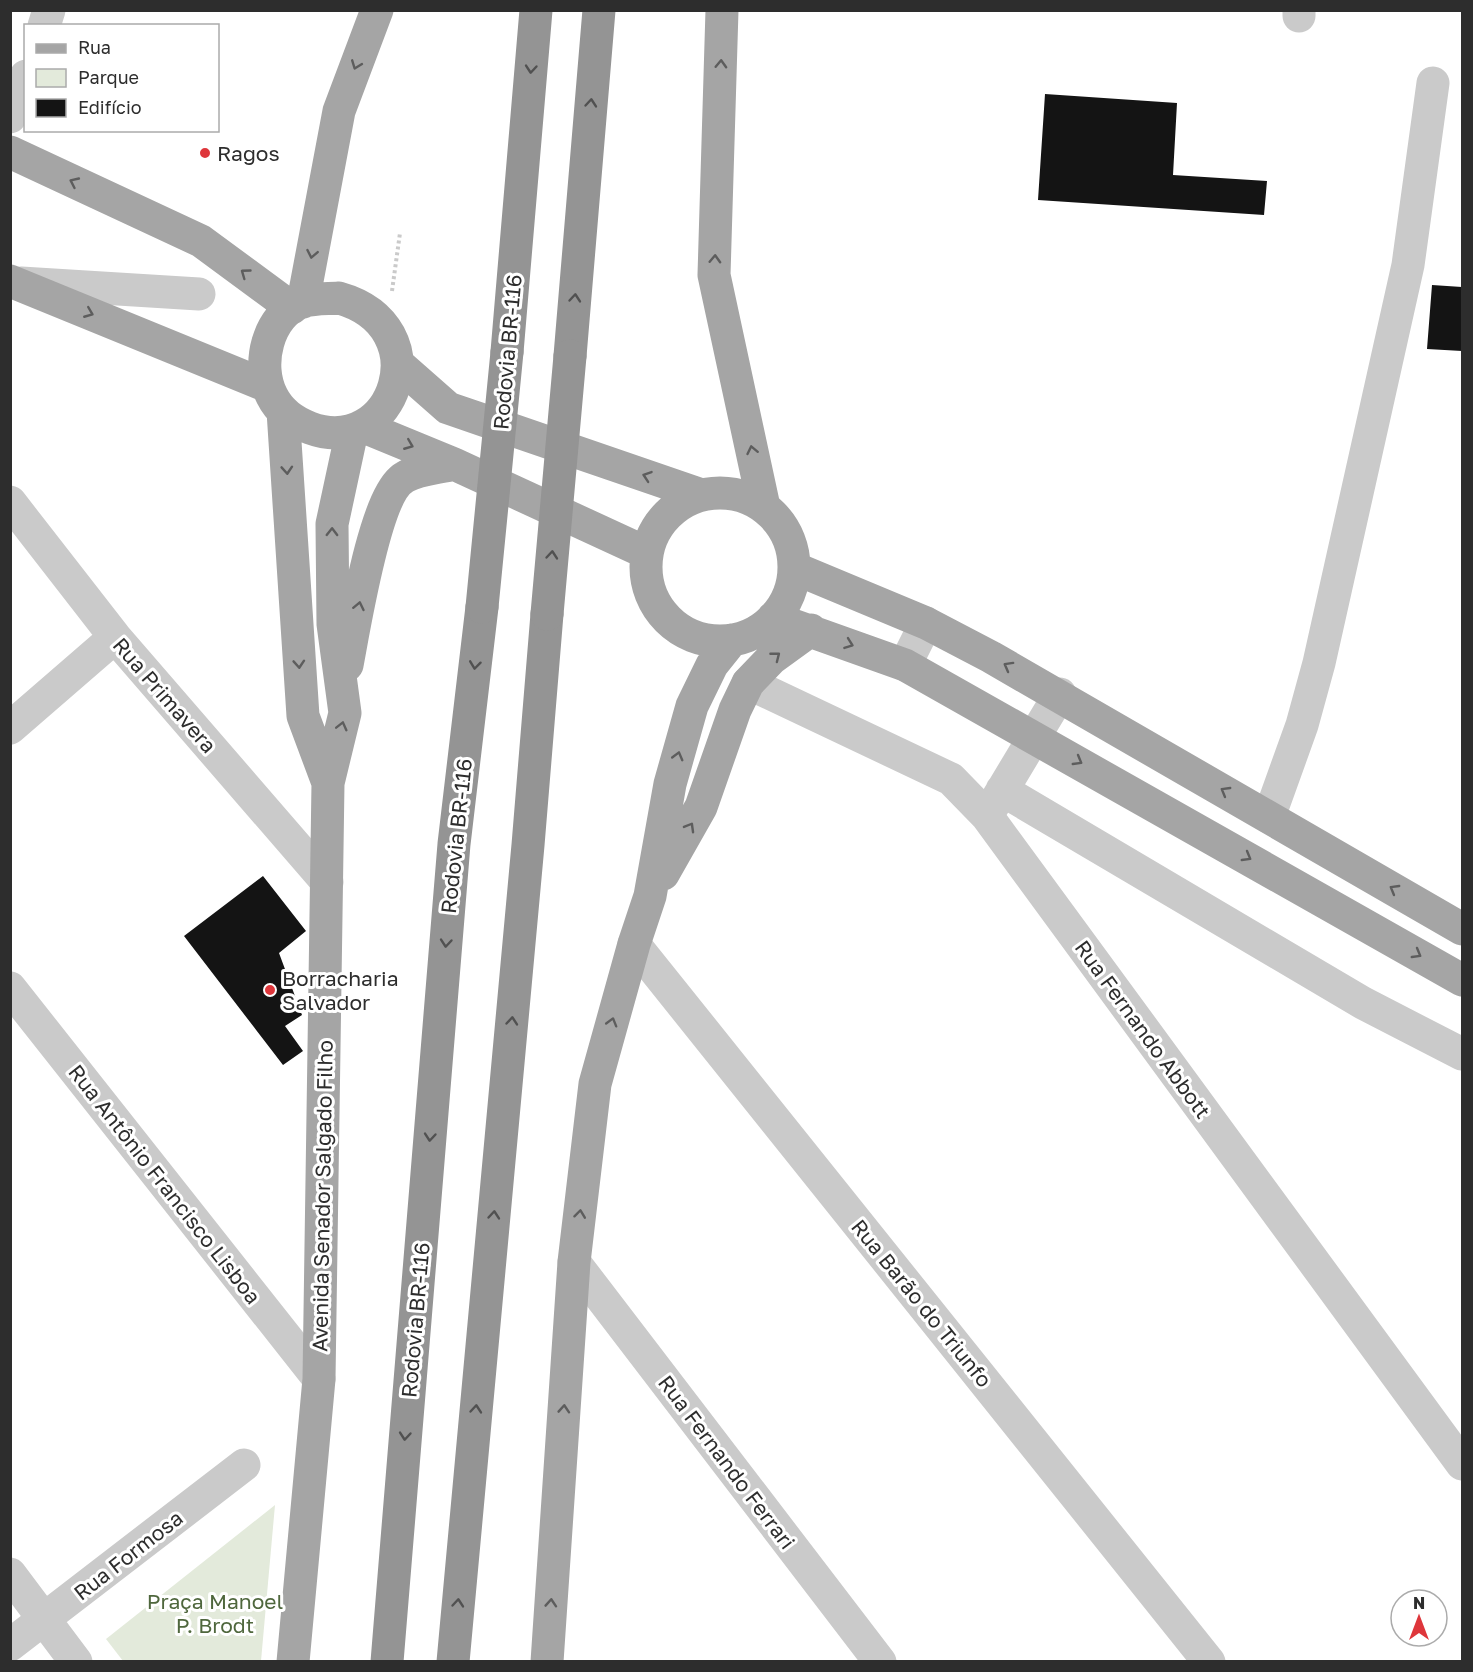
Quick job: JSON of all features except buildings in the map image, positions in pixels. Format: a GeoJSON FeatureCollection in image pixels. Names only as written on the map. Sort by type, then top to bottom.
{"type":"FeatureCollection","features":[{"type":"Feature","properties":{"kind":"highway","name":"Rodovia BR-116"},"geometry":{"type":"LineString","coordinates":[[387,1662],[454,844],[482,607],[507,352],[536,10]]}},
{"type":"Feature","properties":{"kind":"highway"},"geometry":{"type":"LineString","coordinates":[[453,1662],[527,857],[599,10]]}},
{"type":"Feature","properties":{"kind":"main road"},"geometry":{"type":"LineString","coordinates":[[275,399],[264,367],[266,348],[273,330],[298,305],[339,111],[377,10]]}},
{"type":"Feature","properties":{"kind":"main road"},"geometry":{"type":"LineString","coordinates":[[722,10],[714,275],[764,507]]}},
{"type":"Feature","properties":{"kind":"main road"},"geometry":{"type":"LineString","coordinates":[[10,152],[201,241],[298,305],[339,298],[374,313],[387,327],[398,364],[395,384],[380,414],[358,429],[332,524],[333,624],[343,684],[345,713],[328,783]]}},
{"type":"Feature","properties":{"kind":"main road"},"geometry":{"type":"LineString","coordinates":[[13,282],[275,399],[298,423],[316,430],[358,429],[454,464],[647,553]]}},
{"type":"Feature","properties":{"kind":"main road"},"geometry":{"type":"LineString","coordinates":[[398,364],[448,408],[702,495]]}},
{"type":"Feature","properties":{"kind":"main road","name":"Avenida Senador Salgado Filho"},"geometry":{"type":"LineString","coordinates":[[275,399],[303,716],[328,783],[319,1379],[293,1662]]}},
{"type":"Feature","properties":{"kind":"main road"},"geometry":{"type":"LineString","coordinates":[[343,684],[368,561],[387,498],[404,477],[454,464]]}},
{"type":"Feature","properties":{"kind":"main road"},"geometry":{"type":"LineString","coordinates":[[724,493],[745,497],[764,507],[781,524],[791,545],[794,568],[792,586],[784,603],[773,618],[754,632],[732,640],[708,640],[685,632],[669,620],[656,604],[648,586],[647,553],[650,541],[663,520],[680,504],[702,495],[724,493]]}},
{"type":"Feature","properties":{"kind":"main road"},"geometry":{"type":"LineString","coordinates":[[794,568],[926,623],[1060,694],[1462,929]]}},
{"type":"Feature","properties":{"kind":"main road"},"geometry":{"type":"LineString","coordinates":[[773,618],[905,665],[1034,735],[1462,980]]}},
{"type":"Feature","properties":{"kind":"main road"},"geometry":{"type":"LineString","coordinates":[[547,1662],[574,1262],[595,1084],[634,944],[651,896],[701,807],[735,710],[748,683],[771,659],[811,630]]}},
{"type":"Feature","properties":{"kind":"main road"},"geometry":{"type":"LineString","coordinates":[[651,896],[670,784],[692,706],[712,665],[732,640]]}},
{"type":"Feature","properties":{"kind":"street"},"geometry":{"type":"LineString","coordinates":[[10,117],[24,81]]}},
{"type":"Feature","properties":{"kind":"street"},"geometry":{"type":"LineString","coordinates":[[1269,817],[1302,725],[1319,663],[1406,277],[1433,83]]}},
{"type":"Feature","properties":{"kind":"street"},"geometry":{"type":"LineString","coordinates":[[13,282],[199,294]]}},
{"type":"Feature","properties":{"kind":"street","name":"Rua Primavera"},"geometry":{"type":"LineString","coordinates":[[10,502],[115,637],[327,882]]}},
{"type":"Feature","properties":{"kind":"street"},"geometry":{"type":"LineString","coordinates":[[905,665],[926,623]]}},
{"type":"Feature","properties":{"kind":"street"},"geometry":{"type":"LineString","coordinates":[[10,728],[115,637]]}},
{"type":"Feature","properties":{"kind":"street","name":"Rua Fernando Abbott"},"geometry":{"type":"LineString","coordinates":[[748,683],[951,779],[995,803],[1462,1464]]}},
{"type":"Feature","properties":{"kind":"street"},"geometry":{"type":"LineString","coordinates":[[1060,694],[995,803],[1462,1054]]}},
{"type":"Feature","properties":{"kind":"street","name":"Rua Barão do Triunfo"},"geometry":{"type":"LineString","coordinates":[[634,944],[1209,1662]]}},
{"type":"Feature","properties":{"kind":"street","name":"Rua Antônio Francisco Lisboa"},"geometry":{"type":"LineString","coordinates":[[10,988],[319,1379]]}},
{"type":"Feature","properties":{"kind":"street","name":"Rua Fernando Ferrari"},"geometry":{"type":"LineString","coordinates":[[574,1262],[880,1662]]}},
{"type":"Feature","properties":{"kind":"street","name":"Rua Formosa"},"geometry":{"type":"LineString","coordinates":[[10,1645],[244,1465]]}},
{"type":"Feature","properties":{"kind":"street"},"geometry":{"type":"LineString","coordinates":[[10,1574],[76,1662]]}},
{"type":"Feature","properties":{"kind":"path"},"geometry":{"type":"LineString","coordinates":[[387,327],[400,233]]}},
{"type":"Feature","properties":{"kind":"green space","name":"Praça Manoel P. Brodt"},"geometry":{"type":"Polygon","coordinates":[[[275,1505],[261,1661],[123,1661],[106,1639],[275,1505]]]}},
{"type":"Feature","properties":{"kind":"place","name":"Ragos"},"geometry":{"type":"Point","coordinates":[205,153]}},
{"type":"Feature","properties":{"kind":"place","name":"Borracharia Salvador"},"geometry":{"type":"Point","coordinates":[270,990]}}]}
